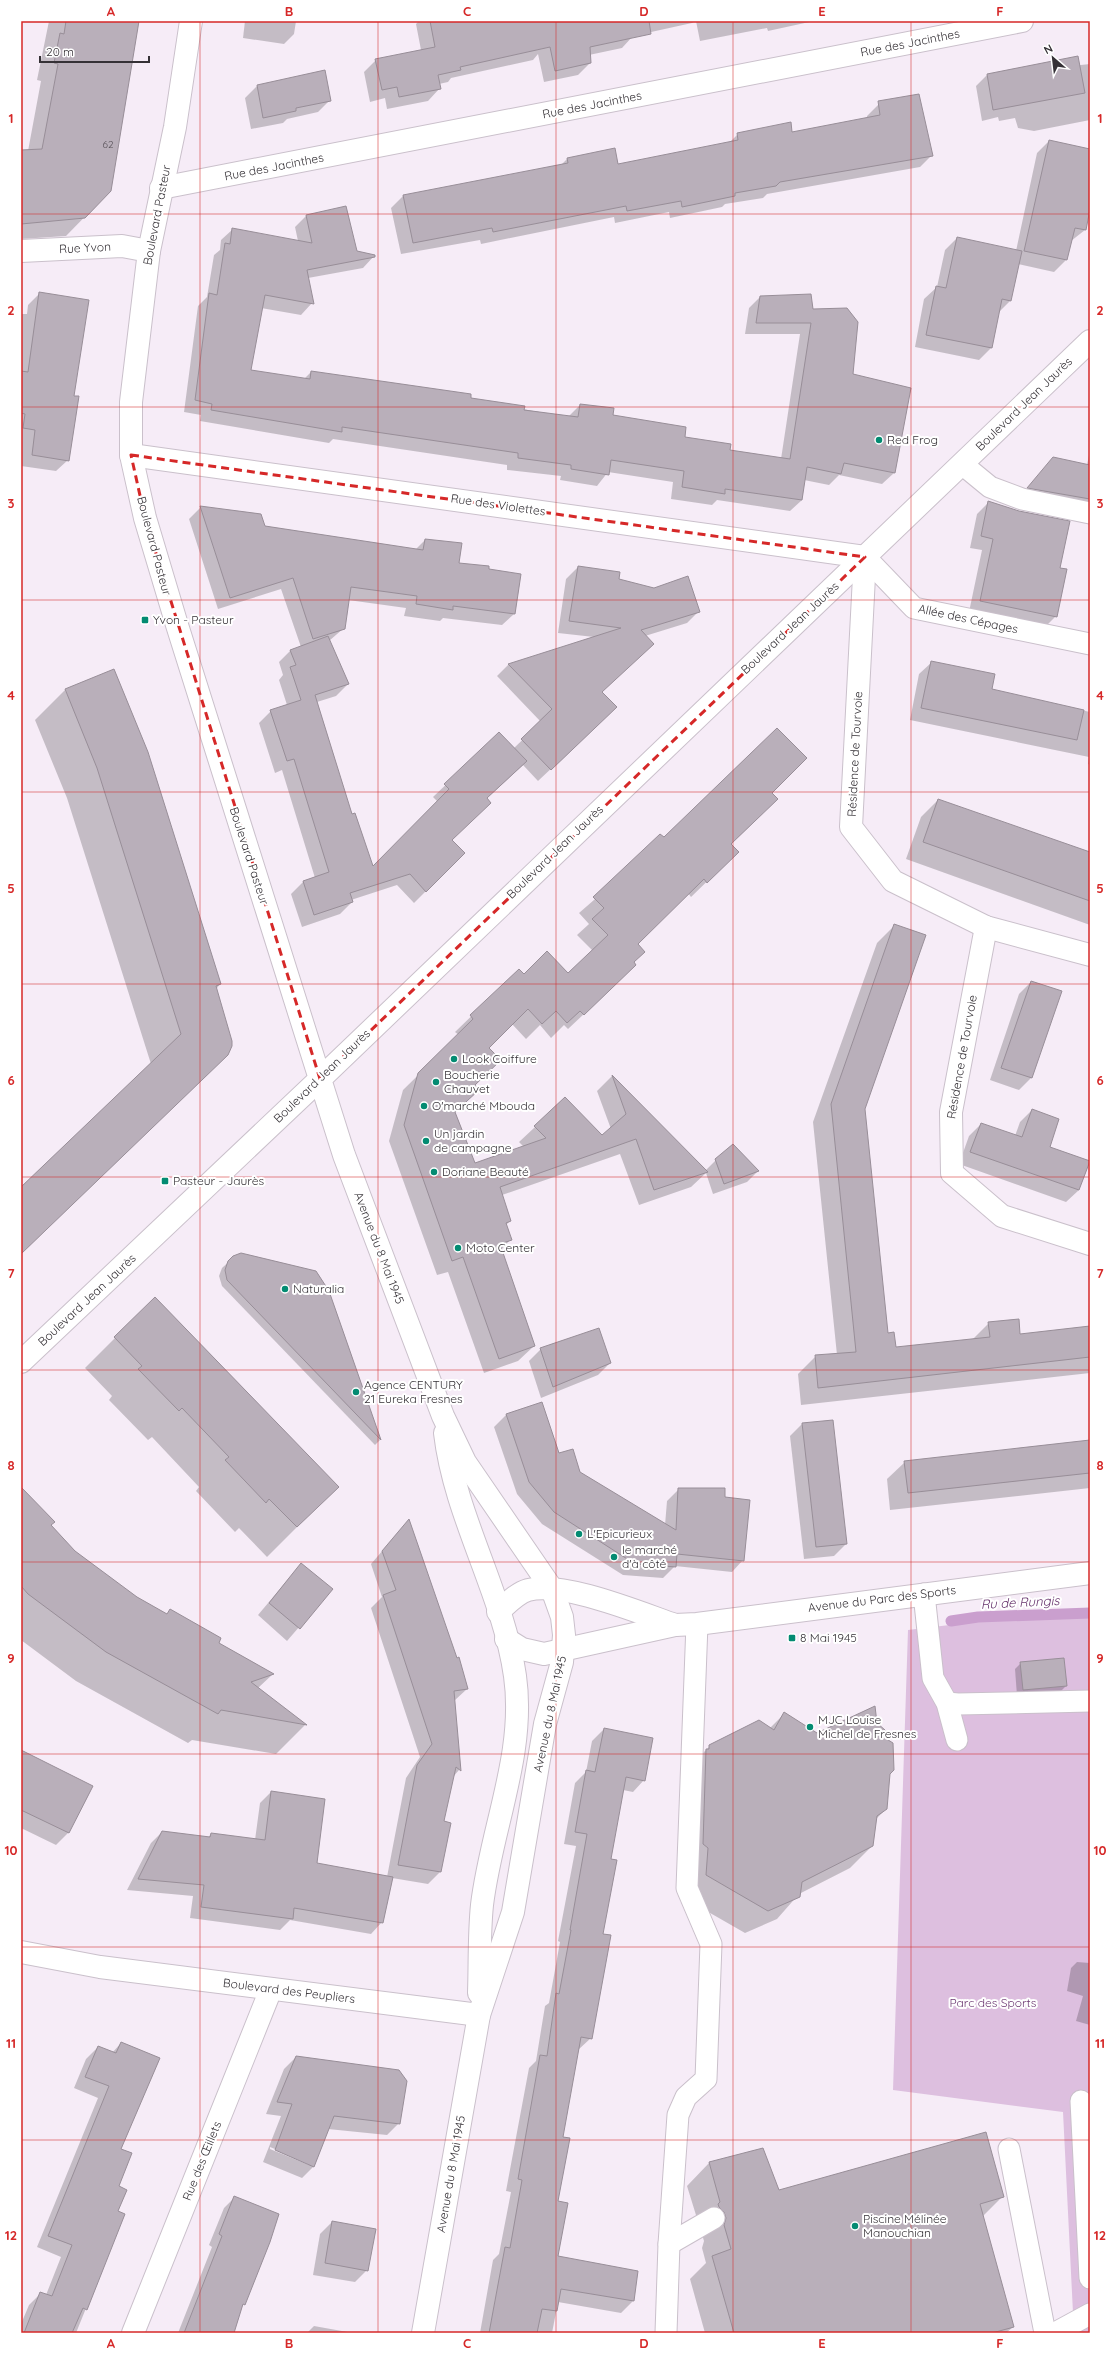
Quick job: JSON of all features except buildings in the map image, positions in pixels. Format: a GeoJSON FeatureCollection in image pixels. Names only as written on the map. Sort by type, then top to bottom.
{"type":"FeatureCollection","features":[{"type":"Feature","properties":{"kind":"street","name":"Boulevard Pasteur"},"geometry":{"type":"LineString","coordinates":[[191,21],[174,127],[149,251],[131,402],[131,455],[145,518],[177,625],[320,1078]]}},
{"type":"Feature","properties":{"kind":"street","name":"Rue des Jacinthes"},"geometry":{"type":"LineString","coordinates":[[161,188],[1022,21]]}},
{"type":"Feature","properties":{"kind":"street","name":"Rue Yvon"},"geometry":{"type":"LineString","coordinates":[[21,251],[122,246],[149,251]]}},
{"type":"Feature","properties":{"kind":"street","name":"Boulevard Jean Jaurès"},"geometry":{"type":"LineString","coordinates":[[21,1362],[1090,341]]}},
{"type":"Feature","properties":{"kind":"street","name":"Rue des Violettes"},"geometry":{"type":"LineString","coordinates":[[131,455],[865,557]]}},
{"type":"Feature","properties":{"kind":"street","name":"Résidence de Tourvoie"},"geometry":{"type":"LineString","coordinates":[[865,557],[851,827],[893,881],[986,927],[1090,955]]}},
{"type":"Feature","properties":{"kind":"street","name":"Résidence de Tourvoie"},"geometry":{"type":"LineString","coordinates":[[986,927],[950,1112],[952,1173],[1002,1216],[1090,1244]]}},
{"type":"Feature","properties":{"kind":"street","name":"Avenue du 8 Mai 1945"},"geometry":{"type":"LineString","coordinates":[[320,1078],[344,1155],[443,1416],[465,1462],[552,1589],[562,1617],[564,1650],[546,1724],[513,1912],[479,2015],[423,2333]]}},
{"type":"Feature","properties":{"kind":"street","name":"Avenue du 8 Mai 1945"},"geometry":{"type":"LineString","coordinates":[[443,1416],[448,1463],[459,1501],[498,1612],[515,1676],[517,1732],[482,1905],[479,2015]]}},
{"type":"Feature","properties":{"kind":"street","name":"Avenue du Parc des Sports"},"geometry":{"type":"LineString","coordinates":[[506,1639],[522,1649],[544,1654],[675,1625],[697,1624],[1090,1573]]}},
{"type":"Feature","properties":{"kind":"street","name":"Avenue du Parc des Sports"},"geometry":{"type":"LineString","coordinates":[[498,1612],[516,1596],[528,1590],[552,1589],[612,1604],[675,1625]]}},
{"type":"Feature","properties":{"kind":"street","name":"Boulevard des Peupliers"},"geometry":{"type":"LineString","coordinates":[[21,1952],[100,1968],[479,2015]]}},
{"type":"Feature","properties":{"kind":"street","name":"Rue des Œillets"},"geometry":{"type":"LineString","coordinates":[[133,2333],[271,1989]]}},
{"type":"Feature","properties":{"kind":"lane"},"geometry":{"type":"LineString","coordinates":[[962,464],[990,487],[1022,499],[1090,513]]}},
{"type":"Feature","properties":{"kind":"lane","name":"Allée des Cépages"},"geometry":{"type":"LineString","coordinates":[[865,557],[914,608],[1090,644]]}},
{"type":"Feature","properties":{"kind":"lane"},"geometry":{"type":"LineString","coordinates":[[924,1594],[933,1678],[947,1703],[956,1740]]}},
{"type":"Feature","properties":{"kind":"lane"},"geometry":{"type":"LineString","coordinates":[[668,2330],[669,2244],[678,2115],[686,2097],[706,2079],[711,1944],[687,1888],[697,1624]]}},
{"type":"Feature","properties":{"kind":"lane"},"geometry":{"type":"LineString","coordinates":[[947,1703],[1090,1701]]}},
{"type":"Feature","properties":{"kind":"lane"},"geometry":{"type":"LineString","coordinates":[[1081,2101],[1090,2278]]}},
{"type":"Feature","properties":{"kind":"lane"},"geometry":{"type":"LineString","coordinates":[[1009,2149],[1045,2333]]}},
{"type":"Feature","properties":{"kind":"lane"},"geometry":{"type":"LineString","coordinates":[[669,2244],[714,2218]]}},
{"type":"Feature","properties":{"kind":"lane"},"geometry":{"type":"LineString","coordinates":[[1055,2333],[1090,2314]]}},
{"type":"Feature","properties":{"kind":"highlighted area"},"geometry":{"type":"Polygon","coordinates":[[[131,455],[865,557],[320,1079],[145,518],[131,455]]]}},
{"type":"Feature","properties":{"kind":"green space","name":"Parc des Sports"},"geometry":{"type":"Polygon","coordinates":[[[1090,1608],[1090,2333],[1074,2333],[1063,2112],[893,2090],[908,1630],[1090,1608]]]}},
{"type":"Feature","properties":{"kind":"waterway","name":"Ru de Rungis"},"geometry":{"type":"LineString","coordinates":[[951,1621],[978,1617],[1090,1613]]}},
{"type":"Feature","properties":{"kind":"place","name":"Red Frog"},"geometry":{"type":"Point","coordinates":[879,440]}},
{"type":"Feature","properties":{"kind":"place","name":"Yvon - Pasteur"},"geometry":{"type":"Point","coordinates":[145,620]}},
{"type":"Feature","properties":{"kind":"place","name":"Look Coiffure"},"geometry":{"type":"Point","coordinates":[454,1059]}},
{"type":"Feature","properties":{"kind":"place","name":"Boucherie Chauvet"},"geometry":{"type":"Point","coordinates":[436,1082]}},
{"type":"Feature","properties":{"kind":"place","name":"O'marché Mbouda"},"geometry":{"type":"Point","coordinates":[424,1106]}},
{"type":"Feature","properties":{"kind":"place","name":"Un jardin de campagne"},"geometry":{"type":"Point","coordinates":[426,1141]}},
{"type":"Feature","properties":{"kind":"place","name":"Doriane Beauté"},"geometry":{"type":"Point","coordinates":[434,1172]}},
{"type":"Feature","properties":{"kind":"place","name":"Pasteur - Jaurès"},"geometry":{"type":"Point","coordinates":[165,1181]}},
{"type":"Feature","properties":{"kind":"place","name":"Moto Center"},"geometry":{"type":"Point","coordinates":[458,1248]}},
{"type":"Feature","properties":{"kind":"place","name":"Naturalia"},"geometry":{"type":"Point","coordinates":[285,1289]}},
{"type":"Feature","properties":{"kind":"place","name":"Agence CENTURY 21 Eureka Fresnes"},"geometry":{"type":"Point","coordinates":[356,1392]}},
{"type":"Feature","properties":{"kind":"place","name":"L'Epicurieux"},"geometry":{"type":"Point","coordinates":[579,1534]}},
{"type":"Feature","properties":{"kind":"place","name":"le marché d'à côté"},"geometry":{"type":"Point","coordinates":[614,1557]}},
{"type":"Feature","properties":{"kind":"place","name":"8 Mai 1945"},"geometry":{"type":"Point","coordinates":[792,1638]}},
{"type":"Feature","properties":{"kind":"place","name":"MJC Louise Michel de Fresnes"},"geometry":{"type":"Point","coordinates":[810,1727]}},
{"type":"Feature","properties":{"kind":"place","name":"Piscine Mélinée Manouchian"},"geometry":{"type":"Point","coordinates":[855,2226]}}]}
